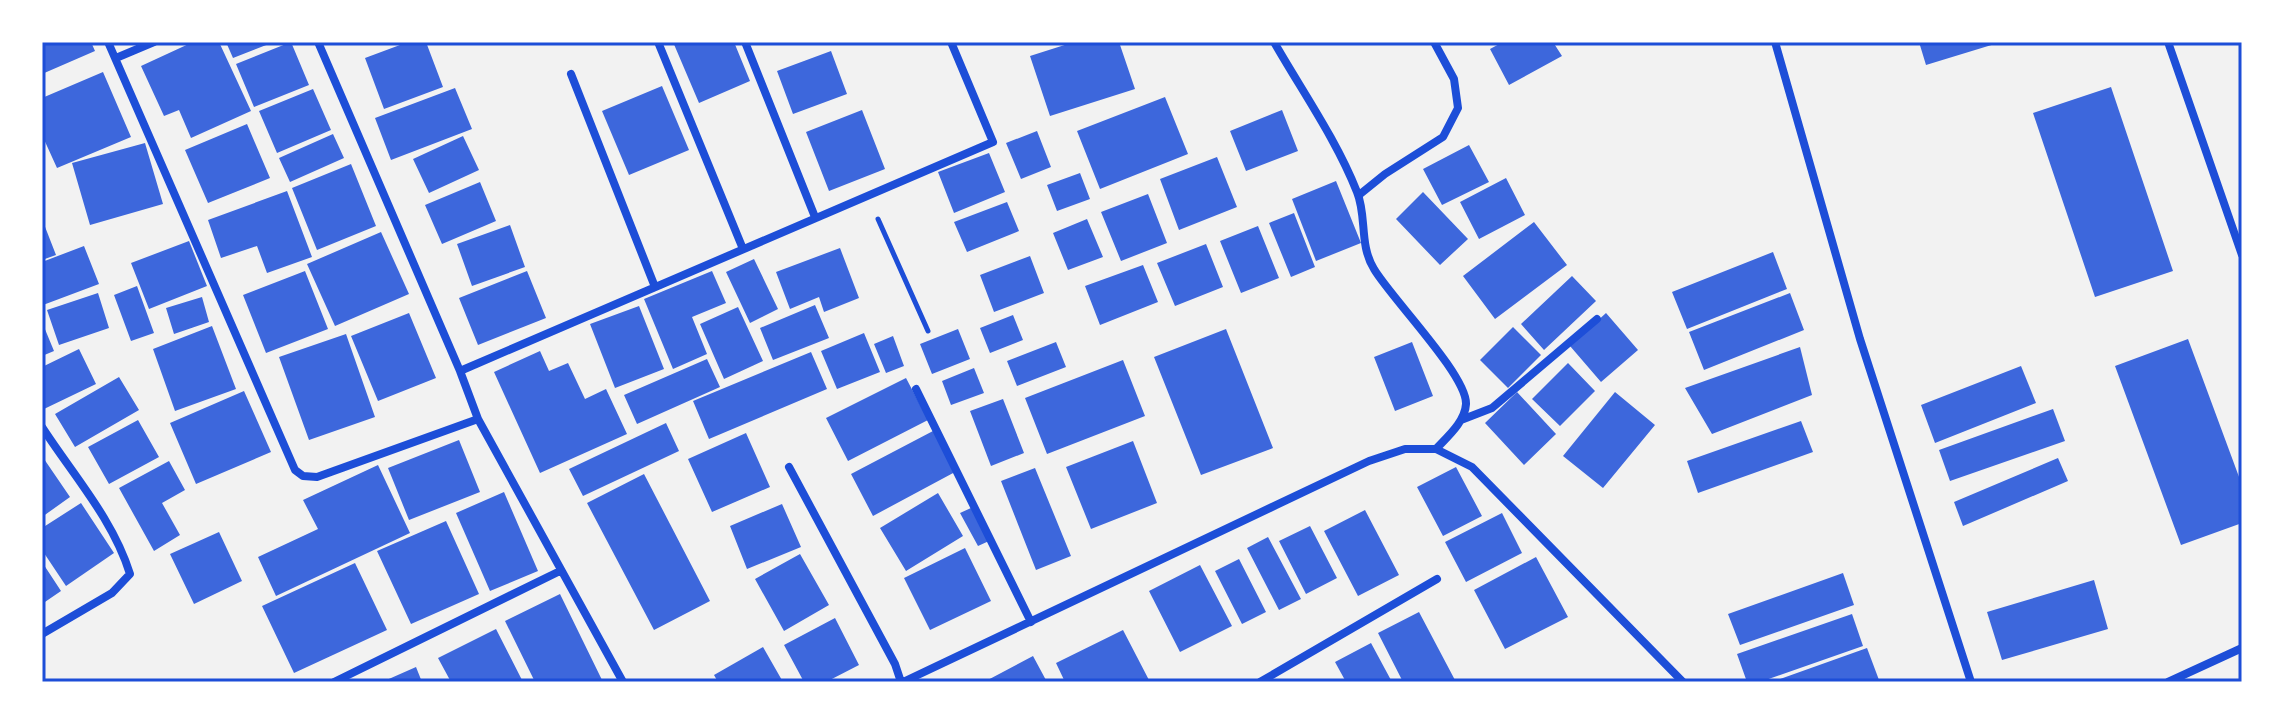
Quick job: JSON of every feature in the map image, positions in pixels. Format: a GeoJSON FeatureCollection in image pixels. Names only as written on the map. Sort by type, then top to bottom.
{"type":"FeatureCollection","features":[{"type":"Feature","properties":{"kind":"street"},"geometry":{"type":"LineString","coordinates":[[108,42],[295,470],[303,476],[317,477],[478,419]]}},
{"type":"Feature","properties":{"kind":"street"},"geometry":{"type":"LineString","coordinates":[[116,58],[154,42]]}},
{"type":"Feature","properties":{"kind":"street"},"geometry":{"type":"LineString","coordinates":[[318,42],[478,419],[623,682]]}},
{"type":"Feature","properties":{"kind":"street"},"geometry":{"type":"LineString","coordinates":[[658,42],[743,249]]}},
{"type":"Feature","properties":{"kind":"street"},"geometry":{"type":"LineString","coordinates":[[745,42],[815,217]]}},
{"type":"Feature","properties":{"kind":"street"},"geometry":{"type":"LineString","coordinates":[[460,371],[993,142],[951,42]]}},
{"type":"Feature","properties":{"kind":"street"},"geometry":{"type":"LineString","coordinates":[[1274,42],[1359,195],[1364,241],[1372,267],[1455,375],[1466,402],[1461,420],[1436,449]]}},
{"type":"Feature","properties":{"kind":"street"},"geometry":{"type":"LineString","coordinates":[[1359,195],[1385,174],[1443,137],[1458,108],[1454,79],[1434,42]]}},
{"type":"Feature","properties":{"kind":"street"},"geometry":{"type":"LineString","coordinates":[[1775,42],[1860,339],[1971,682]]}},
{"type":"Feature","properties":{"kind":"street"},"geometry":{"type":"LineString","coordinates":[[2168,42],[2242,255]]}},
{"type":"Feature","properties":{"kind":"street"},"geometry":{"type":"LineString","coordinates":[[571,74],[655,287]]}},
{"type":"Feature","properties":{"kind":"street"},"geometry":{"type":"LineString","coordinates":[[1461,420],[1492,408],[1597,319]]}},
{"type":"Feature","properties":{"kind":"street"},"geometry":{"type":"LineString","coordinates":[[916,389],[1031,622]]}},
{"type":"Feature","properties":{"kind":"street"},"geometry":{"type":"LineString","coordinates":[[42,427],[109,524],[123,549],[130,574],[112,593],[42,634]]}},
{"type":"Feature","properties":{"kind":"street"},"geometry":{"type":"LineString","coordinates":[[789,467],[902,682],[1369,461],[1405,449],[1436,449],[1472,467],[1683,682]]}},
{"type":"Feature","properties":{"kind":"street"},"geometry":{"type":"LineString","coordinates":[[334,682],[560,571]]}},
{"type":"Feature","properties":{"kind":"street"},"geometry":{"type":"LineString","coordinates":[[1260,682],[1437,579]]}},
{"type":"Feature","properties":{"kind":"street"},"geometry":{"type":"LineString","coordinates":[[2168,682],[2242,648]]}},
{"type":"Feature","properties":{"kind":"path"},"geometry":{"type":"LineString","coordinates":[[868,196],[928,331]]}},
{"type":"Feature","properties":{"kind":"building"},"geometry":{"type":"Polygon","coordinates":[[[42,42],[91,42],[95,51],[42,74],[42,42]]]}},
{"type":"Feature","properties":{"kind":"building"},"geometry":{"type":"Polygon","coordinates":[[[193,42],[219,42],[251,111],[191,138],[179,110],[164,116],[141,66],[193,42]]]}},
{"type":"Feature","properties":{"kind":"building"},"geometry":{"type":"Polygon","coordinates":[[[226,42],[274,42],[233,58],[226,42]]]}},
{"type":"Feature","properties":{"kind":"building"},"geometry":{"type":"Polygon","coordinates":[[[291,42],[309,85],[254,107],[236,64],[291,42]]]}},
{"type":"Feature","properties":{"kind":"building"},"geometry":{"type":"Polygon","coordinates":[[[408,42],[426,42],[443,87],[384,109],[365,58],[408,42]]]}},
{"type":"Feature","properties":{"kind":"building"},"geometry":{"type":"Polygon","coordinates":[[[673,42],[734,42],[750,81],[699,103],[673,42]]]}},
{"type":"Feature","properties":{"kind":"building"},"geometry":{"type":"Polygon","coordinates":[[[1074,42],[1119,42],[1135,89],[1050,116],[1030,56],[1074,42]]]}},
{"type":"Feature","properties":{"kind":"building"},"geometry":{"type":"Polygon","coordinates":[[[1503,42],[1553,42],[1562,56],[1509,85],[1490,49],[1503,42]]]}},
{"type":"Feature","properties":{"kind":"building"},"geometry":{"type":"Polygon","coordinates":[[[1919,42],[1998,42],[1998,43],[1926,65],[1919,42]]]}},
{"type":"Feature","properties":{"kind":"building"},"geometry":{"type":"Polygon","coordinates":[[[831,51],[847,94],[793,114],[777,71],[831,51]]]}},
{"type":"Feature","properties":{"kind":"building"},"geometry":{"type":"Polygon","coordinates":[[[103,72],[131,137],[57,168],[42,135],[42,98],[103,72]]]}},
{"type":"Feature","properties":{"kind":"building"},"geometry":{"type":"Polygon","coordinates":[[[662,86],[689,150],[629,175],[602,111],[662,86]]]}},
{"type":"Feature","properties":{"kind":"building"},"geometry":{"type":"Polygon","coordinates":[[[2111,87],[2173,271],[2095,297],[2033,113],[2111,87]]]}},
{"type":"Feature","properties":{"kind":"building"},"geometry":{"type":"Polygon","coordinates":[[[455,88],[472,129],[391,160],[375,118],[455,88]]]}},
{"type":"Feature","properties":{"kind":"building"},"geometry":{"type":"Polygon","coordinates":[[[313,89],[331,130],[277,153],[259,111],[313,89]]]}},
{"type":"Feature","properties":{"kind":"building"},"geometry":{"type":"Polygon","coordinates":[[[1165,97],[1188,154],[1100,189],[1077,131],[1165,97]]]}},
{"type":"Feature","properties":{"kind":"building"},"geometry":{"type":"Polygon","coordinates":[[[862,110],[885,169],[829,191],[806,132],[862,110]]]}},
{"type":"Feature","properties":{"kind":"building"},"geometry":{"type":"Polygon","coordinates":[[[1282,110],[1298,151],[1246,171],[1230,131],[1282,110]]]}},
{"type":"Feature","properties":{"kind":"building"},"geometry":{"type":"Polygon","coordinates":[[[247,124],[270,178],[208,203],[185,150],[247,124]]]}},
{"type":"Feature","properties":{"kind":"building"},"geometry":{"type":"Polygon","coordinates":[[[1037,131],[1051,167],[1021,179],[1006,143],[1037,131]]]}},
{"type":"Feature","properties":{"kind":"building"},"geometry":{"type":"Polygon","coordinates":[[[333,134],[344,158],[290,182],[279,158],[333,134]]]}},
{"type":"Feature","properties":{"kind":"building"},"geometry":{"type":"Polygon","coordinates":[[[463,136],[479,170],[429,193],[413,159],[463,136]]]}},
{"type":"Feature","properties":{"kind":"building"},"geometry":{"type":"Polygon","coordinates":[[[145,143],[163,204],[90,225],[72,163],[145,143]]]}},
{"type":"Feature","properties":{"kind":"building"},"geometry":{"type":"Polygon","coordinates":[[[1469,145],[1489,182],[1442,205],[1423,169],[1469,145]]]}},
{"type":"Feature","properties":{"kind":"building"},"geometry":{"type":"Polygon","coordinates":[[[989,153],[1005,192],[954,213],[938,172],[989,153]]]}},
{"type":"Feature","properties":{"kind":"building"},"geometry":{"type":"Polygon","coordinates":[[[1217,157],[1237,207],[1179,230],[1160,179],[1217,157]]]}},
{"type":"Feature","properties":{"kind":"building"},"geometry":{"type":"Polygon","coordinates":[[[351,164],[376,226],[317,250],[292,188],[351,164]]]}},
{"type":"Feature","properties":{"kind":"building"},"geometry":{"type":"Polygon","coordinates":[[[1080,173],[1090,199],[1057,211],[1047,185],[1080,173]]]}},
{"type":"Feature","properties":{"kind":"building"},"geometry":{"type":"Polygon","coordinates":[[[1506,178],[1525,215],[1479,239],[1460,202],[1506,178]]]}},
{"type":"Feature","properties":{"kind":"building"},"geometry":{"type":"Polygon","coordinates":[[[1336,181],[1361,243],[1316,261],[1292,199],[1336,181]]]}},
{"type":"Feature","properties":{"kind":"building"},"geometry":{"type":"Polygon","coordinates":[[[480,182],[496,221],[442,244],[425,205],[480,182]]]}},
{"type":"Feature","properties":{"kind":"building"},"geometry":{"type":"Polygon","coordinates":[[[287,191],[312,257],[267,273],[257,246],[221,258],[208,220],[287,191]]]}},
{"type":"Feature","properties":{"kind":"building"},"geometry":{"type":"Polygon","coordinates":[[[1423,192],[1468,239],[1440,265],[1396,219],[1423,192]]]}},
{"type":"Feature","properties":{"kind":"building"},"geometry":{"type":"Polygon","coordinates":[[[1148,194],[1167,243],[1121,261],[1101,212],[1148,194]]]}},
{"type":"Feature","properties":{"kind":"building"},"geometry":{"type":"Polygon","coordinates":[[[1007,202],[1019,231],[967,252],[954,222],[1007,202]]]}},
{"type":"Feature","properties":{"kind":"building"},"geometry":{"type":"Polygon","coordinates":[[[1294,213],[1315,267],[1291,277],[1269,223],[1294,213]]]}},
{"type":"Feature","properties":{"kind":"building"},"geometry":{"type":"Polygon","coordinates":[[[42,219],[56,255],[42,260],[42,219]]]}},
{"type":"Feature","properties":{"kind":"building"},"geometry":{"type":"Polygon","coordinates":[[[1087,219],[1103,257],[1068,270],[1053,233],[1087,219]]]}},
{"type":"Feature","properties":{"kind":"building"},"geometry":{"type":"Polygon","coordinates":[[[1534,222],[1567,265],[1495,319],[1463,276],[1534,222]]]}},
{"type":"Feature","properties":{"kind":"building"},"geometry":{"type":"Polygon","coordinates":[[[510,225],[525,267],[472,286],[457,244],[510,225]]]}},
{"type":"Feature","properties":{"kind":"building"},"geometry":{"type":"Polygon","coordinates":[[[1258,226],[1279,278],[1241,293],[1220,241],[1258,226]]]}},
{"type":"Feature","properties":{"kind":"building"},"geometry":{"type":"Polygon","coordinates":[[[381,232],[409,294],[335,326],[307,264],[381,232]]]}},
{"type":"Feature","properties":{"kind":"building"},"geometry":{"type":"Polygon","coordinates":[[[189,241],[207,286],[149,309],[131,263],[189,241]]]}},
{"type":"Feature","properties":{"kind":"building"},"geometry":{"type":"Polygon","coordinates":[[[1206,244],[1223,287],[1175,306],[1157,263],[1206,244]]]}},
{"type":"Feature","properties":{"kind":"building"},"geometry":{"type":"Polygon","coordinates":[[[84,246],[99,284],[43,305],[42,262],[84,246]]]}},
{"type":"Feature","properties":{"kind":"building"},"geometry":{"type":"Polygon","coordinates":[[[840,248],[859,298],[824,312],[819,297],[790,309],[776,272],[840,248]]]}},
{"type":"Feature","properties":{"kind":"building"},"geometry":{"type":"Polygon","coordinates":[[[1773,252],[1787,289],[1687,329],[1672,292],[1773,252]]]}},
{"type":"Feature","properties":{"kind":"building"},"geometry":{"type":"Polygon","coordinates":[[[1030,256],[1044,293],[994,312],[980,275],[1030,256]]]}},
{"type":"Feature","properties":{"kind":"building"},"geometry":{"type":"Polygon","coordinates":[[[754,259],[778,309],[750,323],[726,272],[754,259]]]}},
{"type":"Feature","properties":{"kind":"building"},"geometry":{"type":"Polygon","coordinates":[[[1143,265],[1158,302],[1100,325],[1085,286],[1143,265]]]}},
{"type":"Feature","properties":{"kind":"building"},"geometry":{"type":"Polygon","coordinates":[[[305,271],[328,329],[266,353],[243,295],[305,271]]]}},
{"type":"Feature","properties":{"kind":"building"},"geometry":{"type":"Polygon","coordinates":[[[527,271],[546,318],[478,345],[459,298],[527,271]]]}},
{"type":"Feature","properties":{"kind":"building"},"geometry":{"type":"Polygon","coordinates":[[[712,271],[726,303],[692,317],[707,354],[673,369],[644,299],[712,271]]]}},
{"type":"Feature","properties":{"kind":"building"},"geometry":{"type":"Polygon","coordinates":[[[1572,276],[1596,301],[1544,350],[1521,324],[1572,276]]]}},
{"type":"Feature","properties":{"kind":"building"},"geometry":{"type":"Polygon","coordinates":[[[137,286],[154,333],[131,341],[114,295],[137,286]]]}},
{"type":"Feature","properties":{"kind":"building"},"geometry":{"type":"Polygon","coordinates":[[[98,293],[109,328],[59,345],[47,310],[98,293]]]}},
{"type":"Feature","properties":{"kind":"building"},"geometry":{"type":"Polygon","coordinates":[[[1790,293],[1804,330],[1704,370],[1689,332],[1790,293]]]}},
{"type":"Feature","properties":{"kind":"building"},"geometry":{"type":"Polygon","coordinates":[[[202,297],[209,322],[174,334],[166,308],[202,297]]]}},
{"type":"Feature","properties":{"kind":"building"},"geometry":{"type":"Polygon","coordinates":[[[815,305],[829,338],[773,360],[760,328],[815,305]]]}},
{"type":"Feature","properties":{"kind":"building"},"geometry":{"type":"Polygon","coordinates":[[[639,306],[664,369],[615,388],[590,324],[639,306]]]}},
{"type":"Feature","properties":{"kind":"building"},"geometry":{"type":"Polygon","coordinates":[[[738,307],[763,361],[724,379],[700,324],[738,307]]]}},
{"type":"Feature","properties":{"kind":"building"},"geometry":{"type":"Polygon","coordinates":[[[409,313],[436,378],[378,401],[351,336],[409,313]]]}},
{"type":"Feature","properties":{"kind":"building"},"geometry":{"type":"Polygon","coordinates":[[[1606,313],[1638,350],[1601,382],[1570,346],[1606,313]]]}},
{"type":"Feature","properties":{"kind":"building"},"geometry":{"type":"Polygon","coordinates":[[[1013,315],[1023,340],[990,353],[980,328],[1013,315]]]}},
{"type":"Feature","properties":{"kind":"building"},"geometry":{"type":"Polygon","coordinates":[[[42,322],[54,351],[42,356],[42,322]]]}},
{"type":"Feature","properties":{"kind":"building"},"geometry":{"type":"Polygon","coordinates":[[[212,326],[236,389],[175,411],[153,349],[212,326]]]}},
{"type":"Feature","properties":{"kind":"building"},"geometry":{"type":"Polygon","coordinates":[[[1513,327],[1541,355],[1508,388],[1480,360],[1513,327]]]}},
{"type":"Feature","properties":{"kind":"building"},"geometry":{"type":"Polygon","coordinates":[[[958,329],[970,359],[932,374],[920,344],[958,329]]]}},
{"type":"Feature","properties":{"kind":"building"},"geometry":{"type":"Polygon","coordinates":[[[1226,329],[1273,448],[1201,475],[1154,357],[1226,329]]]}},
{"type":"Feature","properties":{"kind":"building"},"geometry":{"type":"Polygon","coordinates":[[[864,333],[880,372],[837,389],[821,351],[864,333]]]}},
{"type":"Feature","properties":{"kind":"building"},"geometry":{"type":"Polygon","coordinates":[[[346,334],[375,417],[309,440],[279,357],[346,334]]]}},
{"type":"Feature","properties":{"kind":"building"},"geometry":{"type":"Polygon","coordinates":[[[893,336],[904,366],[886,373],[874,344],[893,336]]]}},
{"type":"Feature","properties":{"kind":"building"},"geometry":{"type":"Polygon","coordinates":[[[2188,339],[2242,485],[2242,523],[2181,545],[2115,366],[2188,339]]]}},
{"type":"Feature","properties":{"kind":"building"},"geometry":{"type":"Polygon","coordinates":[[[1056,342],[1066,367],[1017,386],[1007,361],[1056,342]]]}},
{"type":"Feature","properties":{"kind":"building"},"geometry":{"type":"Polygon","coordinates":[[[1412,342],[1433,396],[1395,411],[1374,357],[1412,342]]]}},
{"type":"Feature","properties":{"kind":"building"},"geometry":{"type":"Polygon","coordinates":[[[1800,347],[1812,395],[1712,434],[1685,388],[1800,347]]]}},
{"type":"Feature","properties":{"kind":"building"},"geometry":{"type":"Polygon","coordinates":[[[79,349],[96,384],[44,409],[42,367],[79,349]]]}},
{"type":"Feature","properties":{"kind":"building"},"geometry":{"type":"Polygon","coordinates":[[[540,351],[549,371],[568,363],[585,399],[606,389],[627,434],[540,473],[494,372],[540,351]]]}},
{"type":"Feature","properties":{"kind":"building"},"geometry":{"type":"Polygon","coordinates":[[[811,352],[827,389],[709,439],[693,401],[811,352]]]}},
{"type":"Feature","properties":{"kind":"building"},"geometry":{"type":"Polygon","coordinates":[[[707,359],[720,387],[637,424],[624,395],[707,359]]]}},
{"type":"Feature","properties":{"kind":"building"},"geometry":{"type":"Polygon","coordinates":[[[1123,360],[1145,416],[1047,454],[1025,398],[1123,360]]]}},
{"type":"Feature","properties":{"kind":"building"},"geometry":{"type":"Polygon","coordinates":[[[1568,363],[1595,391],[1560,426],[1532,399],[1568,363]]]}},
{"type":"Feature","properties":{"kind":"building"},"geometry":{"type":"Polygon","coordinates":[[[2021,366],[2036,403],[1935,443],[1921,405],[2021,366]]]}},
{"type":"Feature","properties":{"kind":"building"},"geometry":{"type":"Polygon","coordinates":[[[974,368],[984,393],[951,405],[942,381],[974,368]]]}},
{"type":"Feature","properties":{"kind":"building"},"geometry":{"type":"Polygon","coordinates":[[[119,377],[139,410],[75,447],[55,414],[119,377]]]}},
{"type":"Feature","properties":{"kind":"building"},"geometry":{"type":"Polygon","coordinates":[[[906,378],[928,420],[848,461],[826,418],[906,378]]]}},
{"type":"Feature","properties":{"kind":"building"},"geometry":{"type":"Polygon","coordinates":[[[244,391],[271,452],[196,484],[170,423],[244,391]]]}},
{"type":"Feature","properties":{"kind":"building"},"geometry":{"type":"Polygon","coordinates":[[[1517,392],[1556,434],[1524,465],[1485,423],[1517,392]]]}},
{"type":"Feature","properties":{"kind":"building"},"geometry":{"type":"Polygon","coordinates":[[[1615,392],[1655,425],[1603,488],[1563,456],[1615,392]]]}},
{"type":"Feature","properties":{"kind":"building"},"geometry":{"type":"Polygon","coordinates":[[[1003,399],[1024,453],[991,466],[970,411],[1003,399]]]}},
{"type":"Feature","properties":{"kind":"building"},"geometry":{"type":"Polygon","coordinates":[[[2053,409],[2065,441],[1950,481],[1939,450],[2053,409]]]}},
{"type":"Feature","properties":{"kind":"building"},"geometry":{"type":"Polygon","coordinates":[[[138,420],[159,457],[109,484],[88,447],[138,420]]]}},
{"type":"Feature","properties":{"kind":"building"},"geometry":{"type":"Polygon","coordinates":[[[1801,421],[1813,452],[1698,493],[1687,461],[1801,421]]]}},
{"type":"Feature","properties":{"kind":"building"},"geometry":{"type":"Polygon","coordinates":[[[666,423],[679,451],[583,496],[569,469],[666,423]]]}},
{"type":"Feature","properties":{"kind":"building"},"geometry":{"type":"Polygon","coordinates":[[[933,431],[955,472],[873,516],[851,474],[933,431]]]}},
{"type":"Feature","properties":{"kind":"building"},"geometry":{"type":"Polygon","coordinates":[[[746,433],[770,487],[712,512],[688,459],[746,433]]]}},
{"type":"Feature","properties":{"kind":"building"},"geometry":{"type":"Polygon","coordinates":[[[459,440],[480,492],[409,520],[388,468],[459,440]]]}},
{"type":"Feature","properties":{"kind":"building"},"geometry":{"type":"Polygon","coordinates":[[[1133,441],[1157,503],[1091,529],[1066,467],[1133,441]]]}},
{"type":"Feature","properties":{"kind":"building"},"geometry":{"type":"Polygon","coordinates":[[[42,456],[70,497],[42,517],[42,456]]]}},
{"type":"Feature","properties":{"kind":"building"},"geometry":{"type":"Polygon","coordinates":[[[2058,458],[2068,481],[1963,526],[1954,502],[2058,458]]]}},
{"type":"Feature","properties":{"kind":"building"},"geometry":{"type":"Polygon","coordinates":[[[169,461],[185,490],[162,503],[180,535],[154,551],[119,488],[169,461]]]}},
{"type":"Feature","properties":{"kind":"building"},"geometry":{"type":"Polygon","coordinates":[[[378,465],[410,533],[276,596],[258,557],[318,529],[303,500],[378,465]]]}},
{"type":"Feature","properties":{"kind":"building"},"geometry":{"type":"Polygon","coordinates":[[[1456,467],[1482,516],[1443,536],[1417,487],[1456,467]]]}},
{"type":"Feature","properties":{"kind":"building"},"geometry":{"type":"Polygon","coordinates":[[[1035,468],[1071,556],[1036,570],[1001,481],[1035,468]]]}},
{"type":"Feature","properties":{"kind":"building"},"geometry":{"type":"Polygon","coordinates":[[[644,474],[710,601],[654,630],[587,503],[644,474]]]}},
{"type":"Feature","properties":{"kind":"building"},"geometry":{"type":"Polygon","coordinates":[[[504,492],[538,571],[490,591],[456,513],[504,492]]]}},
{"type":"Feature","properties":{"kind":"building"},"geometry":{"type":"Polygon","coordinates":[[[938,493],[963,536],[906,571],[880,528],[938,493]]]}},
{"type":"Feature","properties":{"kind":"building"},"geometry":{"type":"Polygon","coordinates":[[[81,503],[114,553],[66,586],[42,550],[42,528],[81,503]]]}},
{"type":"Feature","properties":{"kind":"building"},"geometry":{"type":"Polygon","coordinates":[[[782,504],[801,547],[747,569],[730,526],[782,504]]]}},
{"type":"Feature","properties":{"kind":"building"},"geometry":{"type":"Polygon","coordinates":[[[971,508],[989,541],[978,546],[960,513],[971,508]]]}},
{"type":"Feature","properties":{"kind":"building"},"geometry":{"type":"Polygon","coordinates":[[[1365,510],[1399,575],[1358,596],[1324,531],[1365,510]]]}},
{"type":"Feature","properties":{"kind":"building"},"geometry":{"type":"Polygon","coordinates":[[[1502,513],[1522,553],[1466,582],[1445,542],[1502,513]]]}},
{"type":"Feature","properties":{"kind":"building"},"geometry":{"type":"Polygon","coordinates":[[[446,521],[479,594],[411,624],[377,551],[446,521]]]}},
{"type":"Feature","properties":{"kind":"building"},"geometry":{"type":"Polygon","coordinates":[[[1310,526],[1337,578],[1306,594],[1279,541],[1310,526]]]}},
{"type":"Feature","properties":{"kind":"building"},"geometry":{"type":"Polygon","coordinates":[[[219,532],[242,581],[194,604],[170,554],[219,532]]]}},
{"type":"Feature","properties":{"kind":"building"},"geometry":{"type":"Polygon","coordinates":[[[1268,537],[1301,599],[1279,610],[1247,548],[1268,537]]]}},
{"type":"Feature","properties":{"kind":"building"},"geometry":{"type":"Polygon","coordinates":[[[965,548],[991,601],[930,630],[904,578],[965,548]]]}},
{"type":"Feature","properties":{"kind":"building"},"geometry":{"type":"Polygon","coordinates":[[[800,554],[829,605],[784,631],[755,579],[800,554]]]}},
{"type":"Feature","properties":{"kind":"building"},"geometry":{"type":"Polygon","coordinates":[[[1536,557],[1568,617],[1505,649],[1474,590],[1536,557]]]}},
{"type":"Feature","properties":{"kind":"building"},"geometry":{"type":"Polygon","coordinates":[[[1239,559],[1266,612],[1242,624],[1215,571],[1239,559]]]}},
{"type":"Feature","properties":{"kind":"building"},"geometry":{"type":"Polygon","coordinates":[[[42,562],[61,591],[42,604],[42,562]]]}},
{"type":"Feature","properties":{"kind":"building"},"geometry":{"type":"Polygon","coordinates":[[[355,563],[387,630],[294,673],[262,606],[355,563]]]}},
{"type":"Feature","properties":{"kind":"building"},"geometry":{"type":"Polygon","coordinates":[[[1200,565],[1232,626],[1180,652],[1149,591],[1200,565]]]}},
{"type":"Feature","properties":{"kind":"building"},"geometry":{"type":"Polygon","coordinates":[[[1843,573],[1854,605],[1740,645],[1728,614],[1843,573]]]}},
{"type":"Feature","properties":{"kind":"building"},"geometry":{"type":"Polygon","coordinates":[[[2094,580],[2108,629],[2002,660],[1987,612],[2094,580]]]}},
{"type":"Feature","properties":{"kind":"building"},"geometry":{"type":"Polygon","coordinates":[[[560,594],[602,680],[598,682],[535,682],[505,621],[560,594]]]}},
{"type":"Feature","properties":{"kind":"building"},"geometry":{"type":"Polygon","coordinates":[[[1419,612],[1456,682],[1403,682],[1378,633],[1419,612]]]}},
{"type":"Feature","properties":{"kind":"building"},"geometry":{"type":"Polygon","coordinates":[[[1852,614],[1863,646],[1760,682],[1747,682],[1737,654],[1852,614]]]}},
{"type":"Feature","properties":{"kind":"building"},"geometry":{"type":"Polygon","coordinates":[[[835,618],[859,665],[826,682],[804,682],[784,645],[835,618]]]}},
{"type":"Feature","properties":{"kind":"building"},"geometry":{"type":"Polygon","coordinates":[[[496,629],[523,682],[451,682],[438,658],[496,629]]]}},
{"type":"Feature","properties":{"kind":"building"},"geometry":{"type":"Polygon","coordinates":[[[1123,630],[1150,682],[1065,682],[1056,663],[1123,630]]]}},
{"type":"Feature","properties":{"kind":"building"},"geometry":{"type":"Polygon","coordinates":[[[1371,643],[1392,682],[1346,682],[1335,662],[1371,643]]]}},
{"type":"Feature","properties":{"kind":"building"},"geometry":{"type":"Polygon","coordinates":[[[763,647],[783,682],[718,682],[714,675],[763,647]]]}},
{"type":"Feature","properties":{"kind":"building"},"geometry":{"type":"Polygon","coordinates":[[[1867,648],[1879,680],[1772,682],[1867,648]]]}},
{"type":"Feature","properties":{"kind":"building"},"geometry":{"type":"Polygon","coordinates":[[[1033,656],[1047,682],[984,682],[1033,656]]]}},
{"type":"Feature","properties":{"kind":"building"},"geometry":{"type":"Polygon","coordinates":[[[416,667],[422,682],[382,682],[416,667]]]}}]}
